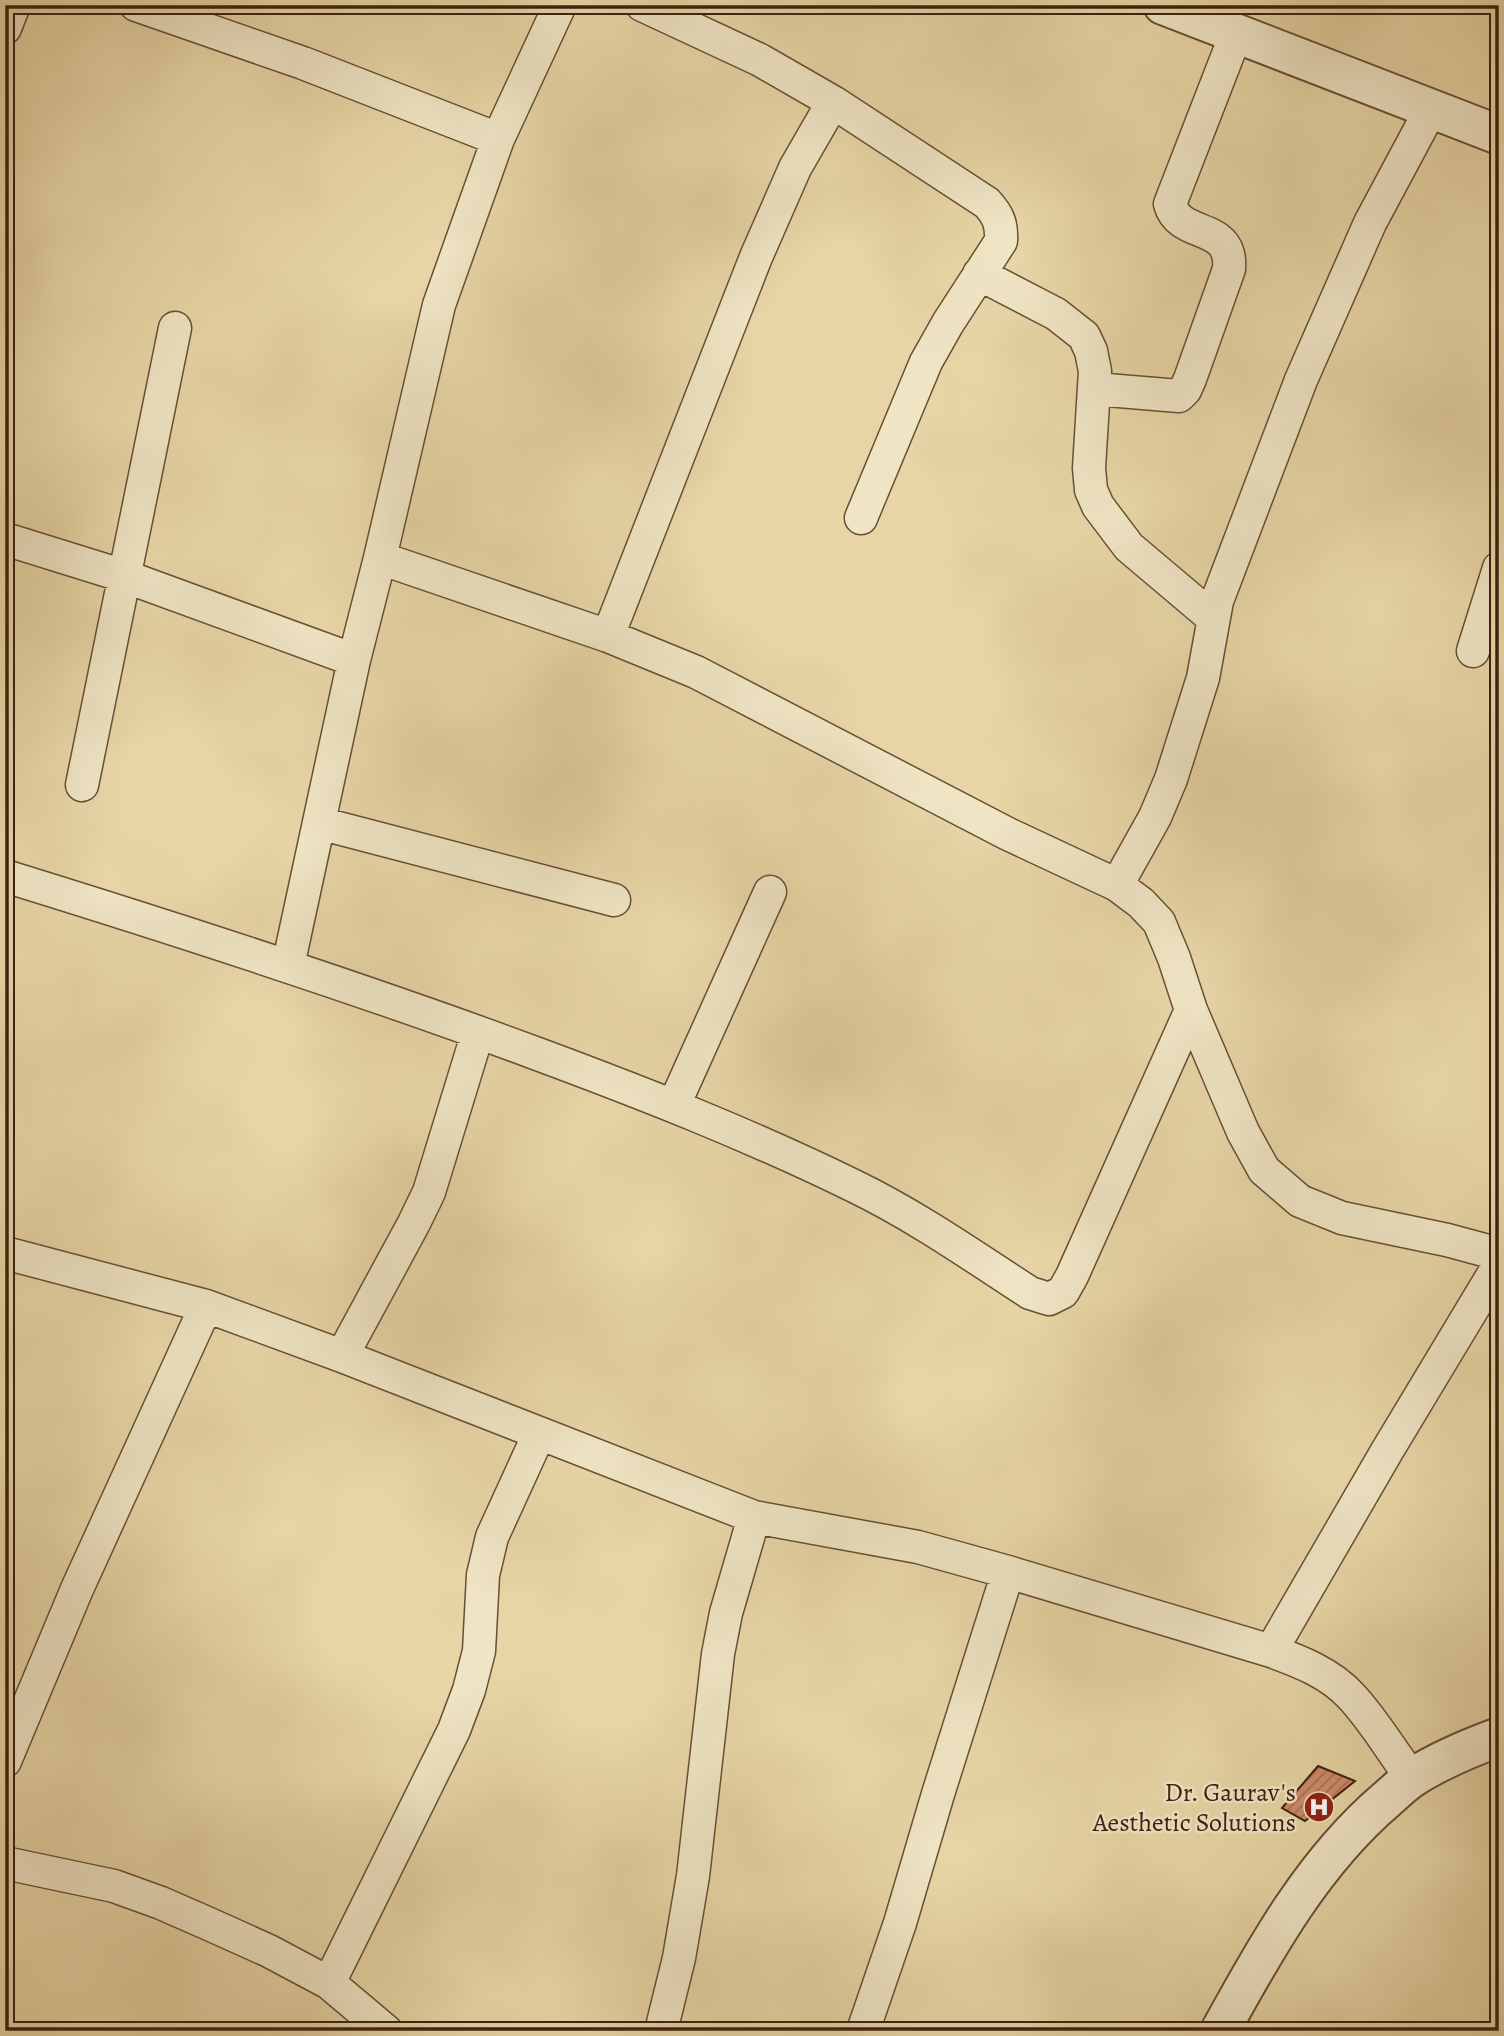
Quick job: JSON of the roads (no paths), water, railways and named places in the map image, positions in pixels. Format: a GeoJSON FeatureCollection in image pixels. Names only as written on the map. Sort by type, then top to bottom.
{"type":"FeatureCollection","features":[{"type":"Feature","properties":{"kind":"street"},"geometry":{"type":"LineString","coordinates":[[5,27],[14,5]]}},
{"type":"Feature","properties":{"kind":"street"},"geometry":{"type":"LineString","coordinates":[[136,5],[292,59],[498,138]]}},
{"type":"Feature","properties":{"kind":"street"},"geometry":{"type":"LineString","coordinates":[[288,966],[354,660],[439,305],[498,138],[560,5]]}},
{"type":"Feature","properties":{"kind":"street"},"geometry":{"type":"LineString","coordinates":[[642,5],[760,60],[833,102],[986,203],[996,214],[1002,227],[1001,241],[926,362],[861,518]]}},
{"type":"Feature","properties":{"kind":"street"},"geometry":{"type":"LineString","coordinates":[[1163,5],[1499,135]]}},
{"type":"Feature","properties":{"kind":"street"},"geometry":{"type":"LineString","coordinates":[[1095,389],[1179,396],[1190,379],[1229,269],[1230,254],[1226,245],[1183,222],[1173,213],[1170,204],[1236,34]]}},
{"type":"Feature","properties":{"kind":"street"},"geometry":{"type":"LineString","coordinates":[[608,636],[756,257],[795,168],[833,102]]}},
{"type":"Feature","properties":{"kind":"street"},"geometry":{"type":"LineString","coordinates":[[1117,885],[1155,817],[1171,779],[1203,678],[1218,600],[1301,380],[1370,223],[1432,109]]}},
{"type":"Feature","properties":{"kind":"street"},"geometry":{"type":"LineString","coordinates":[[979,274],[1056,314],[1074,326],[1084,337],[1091,351],[1095,371],[1089,468],[1091,490],[1098,506],[1129,547],[1218,600]]}},
{"type":"Feature","properties":{"kind":"street"},"geometry":{"type":"LineString","coordinates":[[82,785],[175,328]]}},
{"type":"Feature","properties":{"kind":"street"},"geometry":{"type":"LineString","coordinates":[[5,539],[124,576],[354,660]]}},
{"type":"Feature","properties":{"kind":"street"},"geometry":{"type":"LineString","coordinates":[[380,558],[608,636],[696,672],[1008,834],[1117,885],[1141,903],[1159,922],[1191,1010],[1242,1132],[1264,1170],[1300,1201],[1342,1218],[1499,1254]]}},
{"type":"Feature","properties":{"kind":"street"},"geometry":{"type":"LineString","coordinates":[[1473,651],[1499,568]]}},
{"type":"Feature","properties":{"kind":"street"},"geometry":{"type":"LineString","coordinates":[[319,823],[614,900]]}},
{"type":"Feature","properties":{"kind":"street"},"geometry":{"type":"LineString","coordinates":[[5,876],[288,966],[478,1032],[674,1105],[855,1186],[912,1217],[1030,1293],[1049,1299],[1063,1292],[1072,1276],[1191,1010]]}},
{"type":"Feature","properties":{"kind":"street"},"geometry":{"type":"LineString","coordinates":[[674,1105],[770,892]]}},
{"type":"Feature","properties":{"kind":"street"},"geometry":{"type":"LineString","coordinates":[[342,1356],[429,1192],[478,1032]]}},
{"type":"Feature","properties":{"kind":"street"},"geometry":{"type":"LineString","coordinates":[[8,1259],[206,1306],[342,1356],[754,1517],[918,1547],[1271,1651],[1328,1677],[1350,1695],[1412,1778]]}},
{"type":"Feature","properties":{"kind":"street"},"geometry":{"type":"LineString","coordinates":[[1271,1651],[1499,1265]]}},
{"type":"Feature","properties":{"kind":"street"},"geometry":{"type":"LineString","coordinates":[[5,1761],[77,1589],[206,1306]]}},
{"type":"Feature","properties":{"kind":"street"},"geometry":{"type":"LineString","coordinates":[[329,1983],[454,1730],[469,1690],[479,1651],[482,1575],[492,1537],[539,1434]]}},
{"type":"Feature","properties":{"kind":"street"},"geometry":{"type":"LineString","coordinates":[[661,2031],[679,1958],[693,1876],[718,1654],[726,1613],[754,1517]]}},
{"type":"Feature","properties":{"kind":"street"},"geometry":{"type":"LineString","coordinates":[[863,2031],[900,1923],[937,1794],[1008,1572]]}},
{"type":"Feature","properties":{"kind":"street"},"geometry":{"type":"LineString","coordinates":[[1220,2031],[1268,1943],[1316,1876],[1359,1823],[1412,1778],[1466,1749],[1499,1737]]}},
{"type":"Feature","properties":{"kind":"street"},"geometry":{"type":"LineString","coordinates":[[5,1863],[114,1886],[162,1903],[269,1951],[329,1983],[386,2031]]}},
{"type":"Feature","properties":{"kind":"place","name":"Dr. Gaurav's Aesthetic Solutions"},"geometry":{"type":"Point","coordinates":[1319,1807]}}]}
